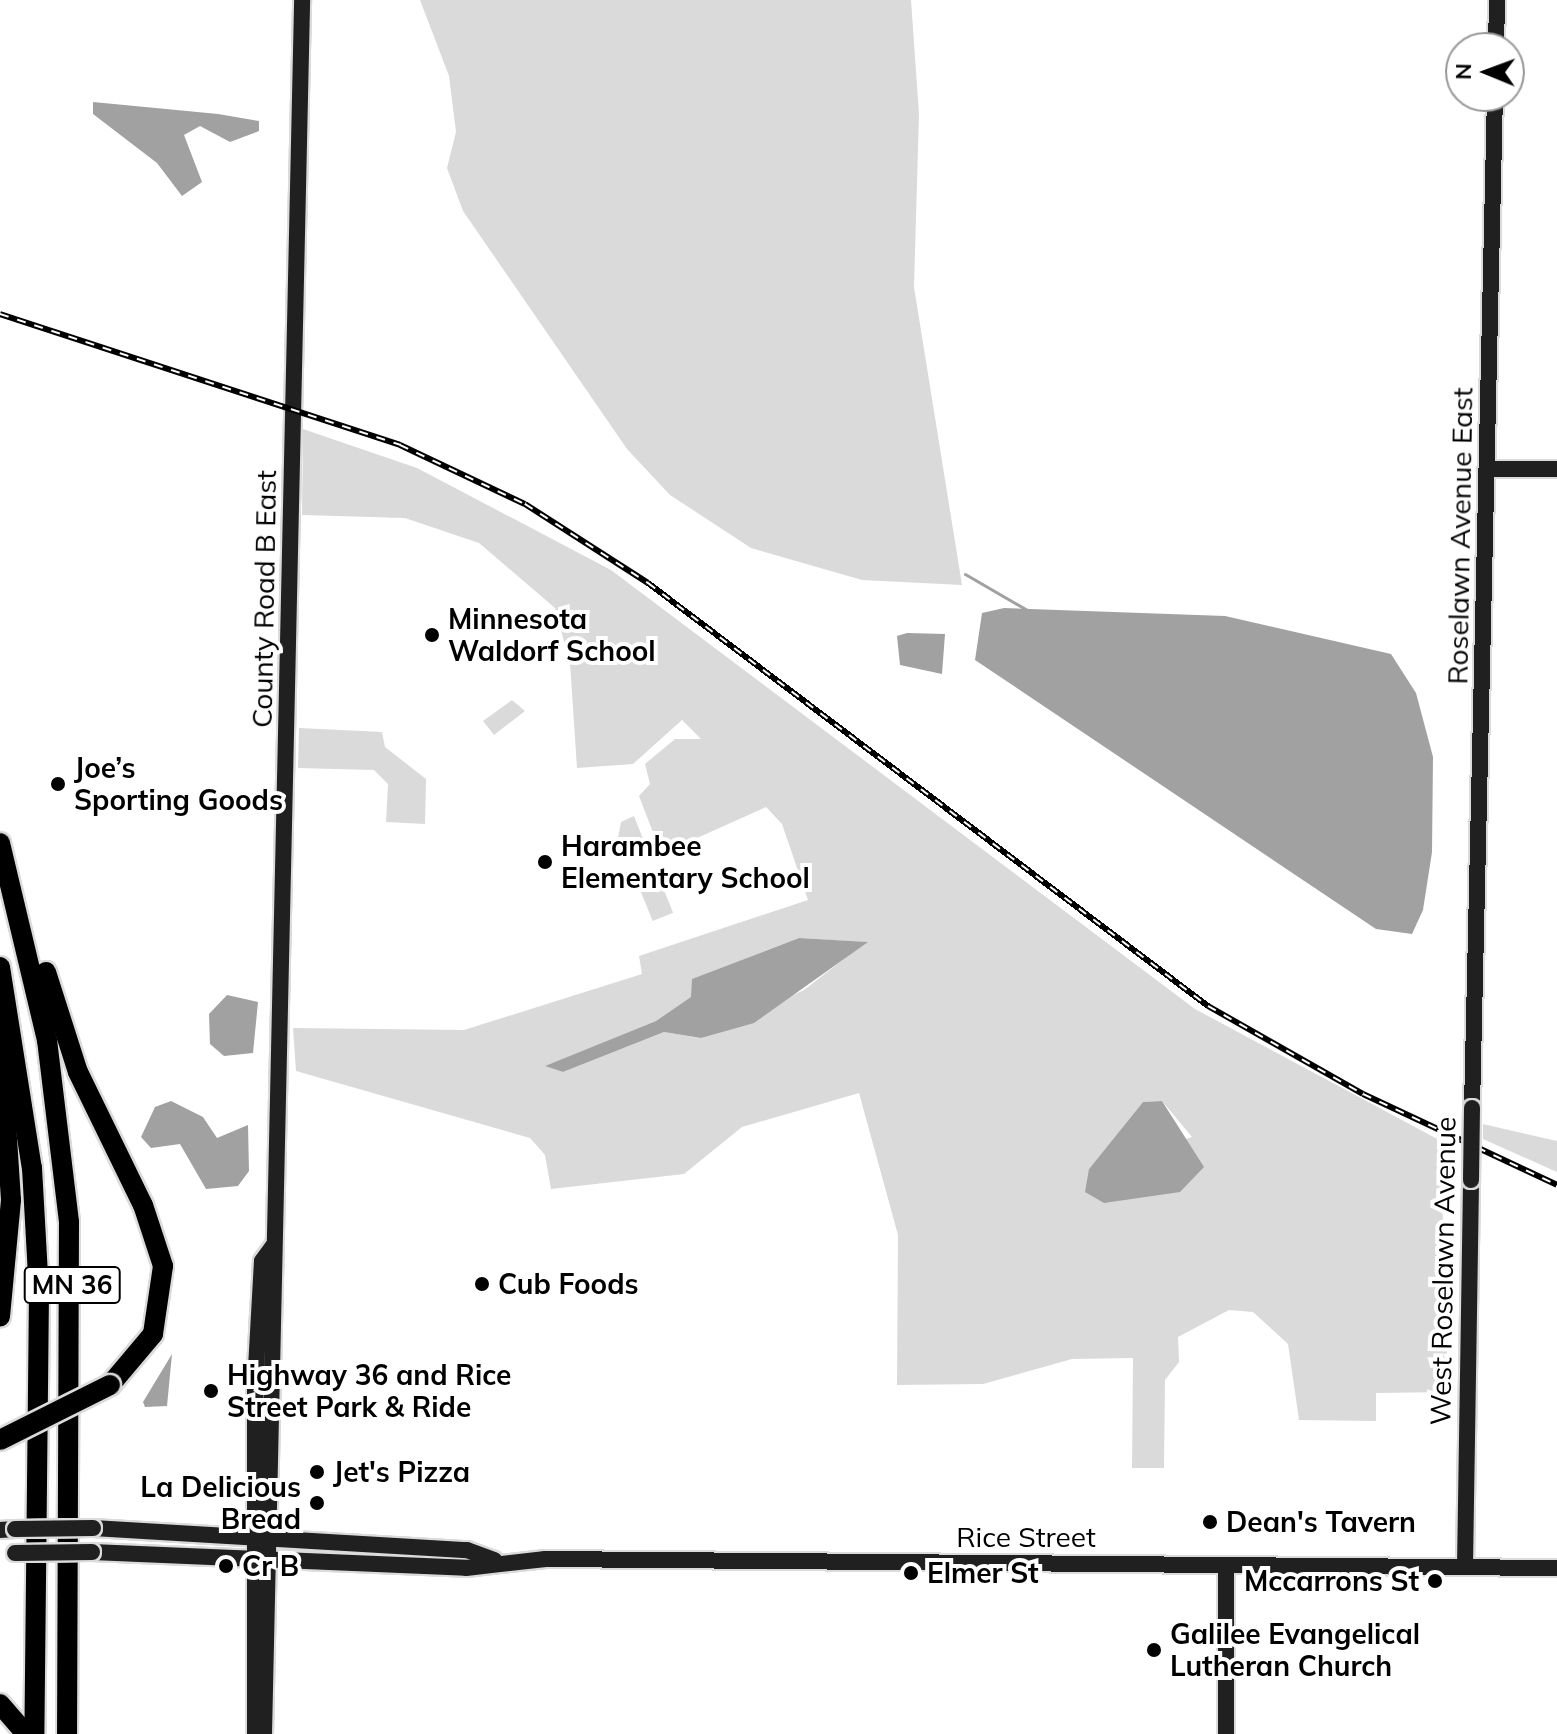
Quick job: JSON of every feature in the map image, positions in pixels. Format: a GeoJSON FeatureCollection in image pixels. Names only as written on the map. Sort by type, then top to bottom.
{"type":"FeatureCollection","features":[{"type":"Feature","properties":{"kind":"highway"},"geometry":{"type":"LineString","coordinates":[[0,827],[78,1072],[143,1205],[163,1266],[153,1334],[110,1385],[0,1440]]}},
{"type":"Feature","properties":{"kind":"highway","name":"MN 36"},"geometry":{"type":"LineString","coordinates":[[0,843],[47,1040],[69,1222],[67,1734]]}},
{"type":"Feature","properties":{"kind":"highway","name":"MN 36"},"geometry":{"type":"LineString","coordinates":[[0,967],[32,1168],[39,1292],[34,1734]]}},
{"type":"Feature","properties":{"kind":"highway"},"geometry":{"type":"LineString","coordinates":[[0,1030],[11,1200],[0,1316]]}},
{"type":"Feature","properties":{"kind":"highway"},"geometry":{"type":"LineString","coordinates":[[0,1704],[26,1734]]}},
{"type":"Feature","properties":{"kind":"street","name":"County Road B East"},"geometry":{"type":"LineString","coordinates":[[259,1560],[273,1246],[302,0]]}},
{"type":"Feature","properties":{"kind":"street"},"geometry":{"type":"LineString","coordinates":[[1496,32],[1497,0]]}},
{"type":"Feature","properties":{"kind":"street","name":"Roselawn Avenue East"},"geometry":{"type":"LineString","coordinates":[[1473,977],[1495,112]]}},
{"type":"Feature","properties":{"kind":"street"},"geometry":{"type":"LineString","coordinates":[[1488,469],[1557,469]]}},
{"type":"Feature","properties":{"kind":"street","name":"West Roselawn Avenue"},"geometry":{"type":"LineString","coordinates":[[1465,1566],[1473,977]]}},
{"type":"Feature","properties":{"kind":"street","name":"Rice Street"},"geometry":{"type":"LineString","coordinates":[[7,1530],[93,1528],[260,1535],[467,1550],[494,1560]]}},
{"type":"Feature","properties":{"kind":"street","name":"Rice Street"},"geometry":{"type":"LineString","coordinates":[[8,1553],[92,1552],[466,1568],[494,1560],[1557,1568]]}},
{"type":"Feature","properties":{"kind":"street"},"geometry":{"type":"LineString","coordinates":[[255,1734],[259,1560]]}},
{"type":"Feature","properties":{"kind":"street"},"geometry":{"type":"LineString","coordinates":[[259,1560],[264,1734]]}},
{"type":"Feature","properties":{"kind":"street"},"geometry":{"type":"LineString","coordinates":[[1226,1565],[1226,1734]]}},
{"type":"Feature","properties":{"kind":"shaded area"},"geometry":{"type":"Polygon","coordinates":[[[420,0],[911,0],[919,114],[914,287],[962,585],[862,580],[751,548],[670,495],[627,449],[463,211],[447,168],[456,132],[449,76],[420,0]]]}},
{"type":"Feature","properties":{"kind":"shaded area"},"geometry":{"type":"Polygon","coordinates":[[[93,102],[259,121],[259,131],[230,142],[200,126],[184,135],[202,182],[182,196],[157,163],[93,114],[93,102]]]}},
{"type":"Feature","properties":{"kind":"shaded area"},"geometry":{"type":"Polygon","coordinates":[[[303,429],[417,468],[611,570],[1195,1009],[1456,1149],[1454,1180],[1442,1188],[1448,1392],[1376,1393],[1376,1421],[1299,1420],[1288,1344],[1253,1312],[1229,1310],[1178,1337],[1179,1362],[1165,1380],[1164,1468],[1132,1468],[1133,1358],[1072,1359],[983,1384],[897,1385],[898,1235],[859,1093],[742,1127],[684,1174],[551,1189],[545,1155],[530,1138],[296,1071],[293,1028],[464,1030],[642,974],[639,956],[808,900],[782,824],[766,807],[668,851],[659,848],[639,796],[650,784],[645,764],[675,739],[701,739],[682,720],[633,764],[577,768],[570,663],[555,608],[479,543],[405,518],[302,515],[303,429]],[[799,938],[693,979],[692,997],[656,1021],[546,1066],[563,1072],[664,1032],[701,1038],[804,990],[866,942],[799,938]],[[1162,1101],[1143,1102],[1089,1169],[1192,1137],[1162,1101]]]}},
{"type":"Feature","properties":{"kind":"shaded area"},"geometry":{"type":"Polygon","coordinates":[[[1004,608],[1225,616],[1391,654],[1416,693],[1433,757],[1432,852],[1423,910],[1412,934],[1376,929],[975,660],[982,613],[1004,608]]]}},
{"type":"Feature","properties":{"kind":"shaded area"},"geometry":{"type":"Polygon","coordinates":[[[907,633],[945,634],[942,674],[900,665],[897,636],[907,633]]]}},
{"type":"Feature","properties":{"kind":"shaded area"},"geometry":{"type":"Polygon","coordinates":[[[512,700],[525,711],[494,735],[483,721],[512,700]]]}},
{"type":"Feature","properties":{"kind":"shaded area"},"geometry":{"type":"Polygon","coordinates":[[[299,728],[382,732],[385,747],[426,779],[425,824],[386,822],[388,784],[374,770],[298,768],[299,728]]]}},
{"type":"Feature","properties":{"kind":"shaded area"},"geometry":{"type":"Polygon","coordinates":[[[634,816],[647,849],[630,855],[618,838],[621,822],[634,816]]]}},
{"type":"Feature","properties":{"kind":"shaded area"},"geometry":{"type":"Polygon","coordinates":[[[657,873],[673,913],[653,921],[637,881],[657,873]]]}},
{"type":"Feature","properties":{"kind":"shaded area"},"geometry":{"type":"Polygon","coordinates":[[[799,938],[868,942],[754,1023],[701,1038],[664,1032],[563,1072],[545,1066],[656,1021],[691,997],[692,979],[799,938]]]}},
{"type":"Feature","properties":{"kind":"shaded area"},"geometry":{"type":"Polygon","coordinates":[[[227,995],[258,1002],[253,1053],[224,1056],[210,1044],[209,1014],[227,995]]]}},
{"type":"Feature","properties":{"kind":"shaded area"},"geometry":{"type":"Polygon","coordinates":[[[171,1101],[203,1117],[217,1138],[248,1125],[249,1171],[238,1186],[206,1189],[180,1144],[151,1148],[141,1137],[155,1107],[171,1101]]]}},
{"type":"Feature","properties":{"kind":"shaded area"},"geometry":{"type":"Polygon","coordinates":[[[1162,1101],[1204,1167],[1180,1192],[1104,1203],[1085,1192],[1089,1169],[1143,1102],[1162,1101]]]}},
{"type":"Feature","properties":{"kind":"shaded area"},"geometry":{"type":"Polygon","coordinates":[[[1483,1124],[1557,1141],[1557,1172],[1483,1139],[1483,1124]]]}},
{"type":"Feature","properties":{"kind":"shaded area"},"geometry":{"type":"Polygon","coordinates":[[[172,1354],[167,1406],[145,1407],[143,1402],[172,1354]]]}},
{"type":"Feature","properties":{"kind":"waterway"},"geometry":{"type":"LineString","coordinates":[[965,574],[1027,610]]}},
{"type":"Feature","properties":{"kind":"railway"},"geometry":{"type":"LineString","coordinates":[[0,314],[400,445],[525,504],[648,583],[1208,1006],[1363,1094],[1557,1185]]}},
{"type":"Feature","properties":{"kind":"place","name":"Minnesota Waldorf School"},"geometry":{"type":"Point","coordinates":[432,635]}},
{"type":"Feature","properties":{"kind":"place","name":"Joe’s Sporting Goods"},"geometry":{"type":"Point","coordinates":[58,784]}},
{"type":"Feature","properties":{"kind":"place","name":"Harambee Elementary School"},"geometry":{"type":"Point","coordinates":[545,862]}},
{"type":"Feature","properties":{"kind":"place","name":"Cub Foods"},"geometry":{"type":"Point","coordinates":[482,1284]}},
{"type":"Feature","properties":{"kind":"place","name":"Highway 36 and Rice Street Park & Ride"},"geometry":{"type":"Point","coordinates":[211,1391]}},
{"type":"Feature","properties":{"kind":"place","name":"Jet's Pizza"},"geometry":{"type":"Point","coordinates":[317,1472]}},
{"type":"Feature","properties":{"kind":"place","name":"La Delicious Bread"},"geometry":{"type":"Point","coordinates":[317,1503]}},
{"type":"Feature","properties":{"kind":"place","name":"Dean's Tavern"},"geometry":{"type":"Point","coordinates":[1210,1522]}},
{"type":"Feature","properties":{"kind":"place","name":"Cr B"},"geometry":{"type":"Point","coordinates":[226,1566]}},
{"type":"Feature","properties":{"kind":"place","name":"Elmer St"},"geometry":{"type":"Point","coordinates":[911,1573]}},
{"type":"Feature","properties":{"kind":"place","name":"Mccarrons St"},"geometry":{"type":"Point","coordinates":[1435,1581]}},
{"type":"Feature","properties":{"kind":"place","name":"Galilee Evangelical Lutheran Church"},"geometry":{"type":"Point","coordinates":[1154,1650]}}]}
